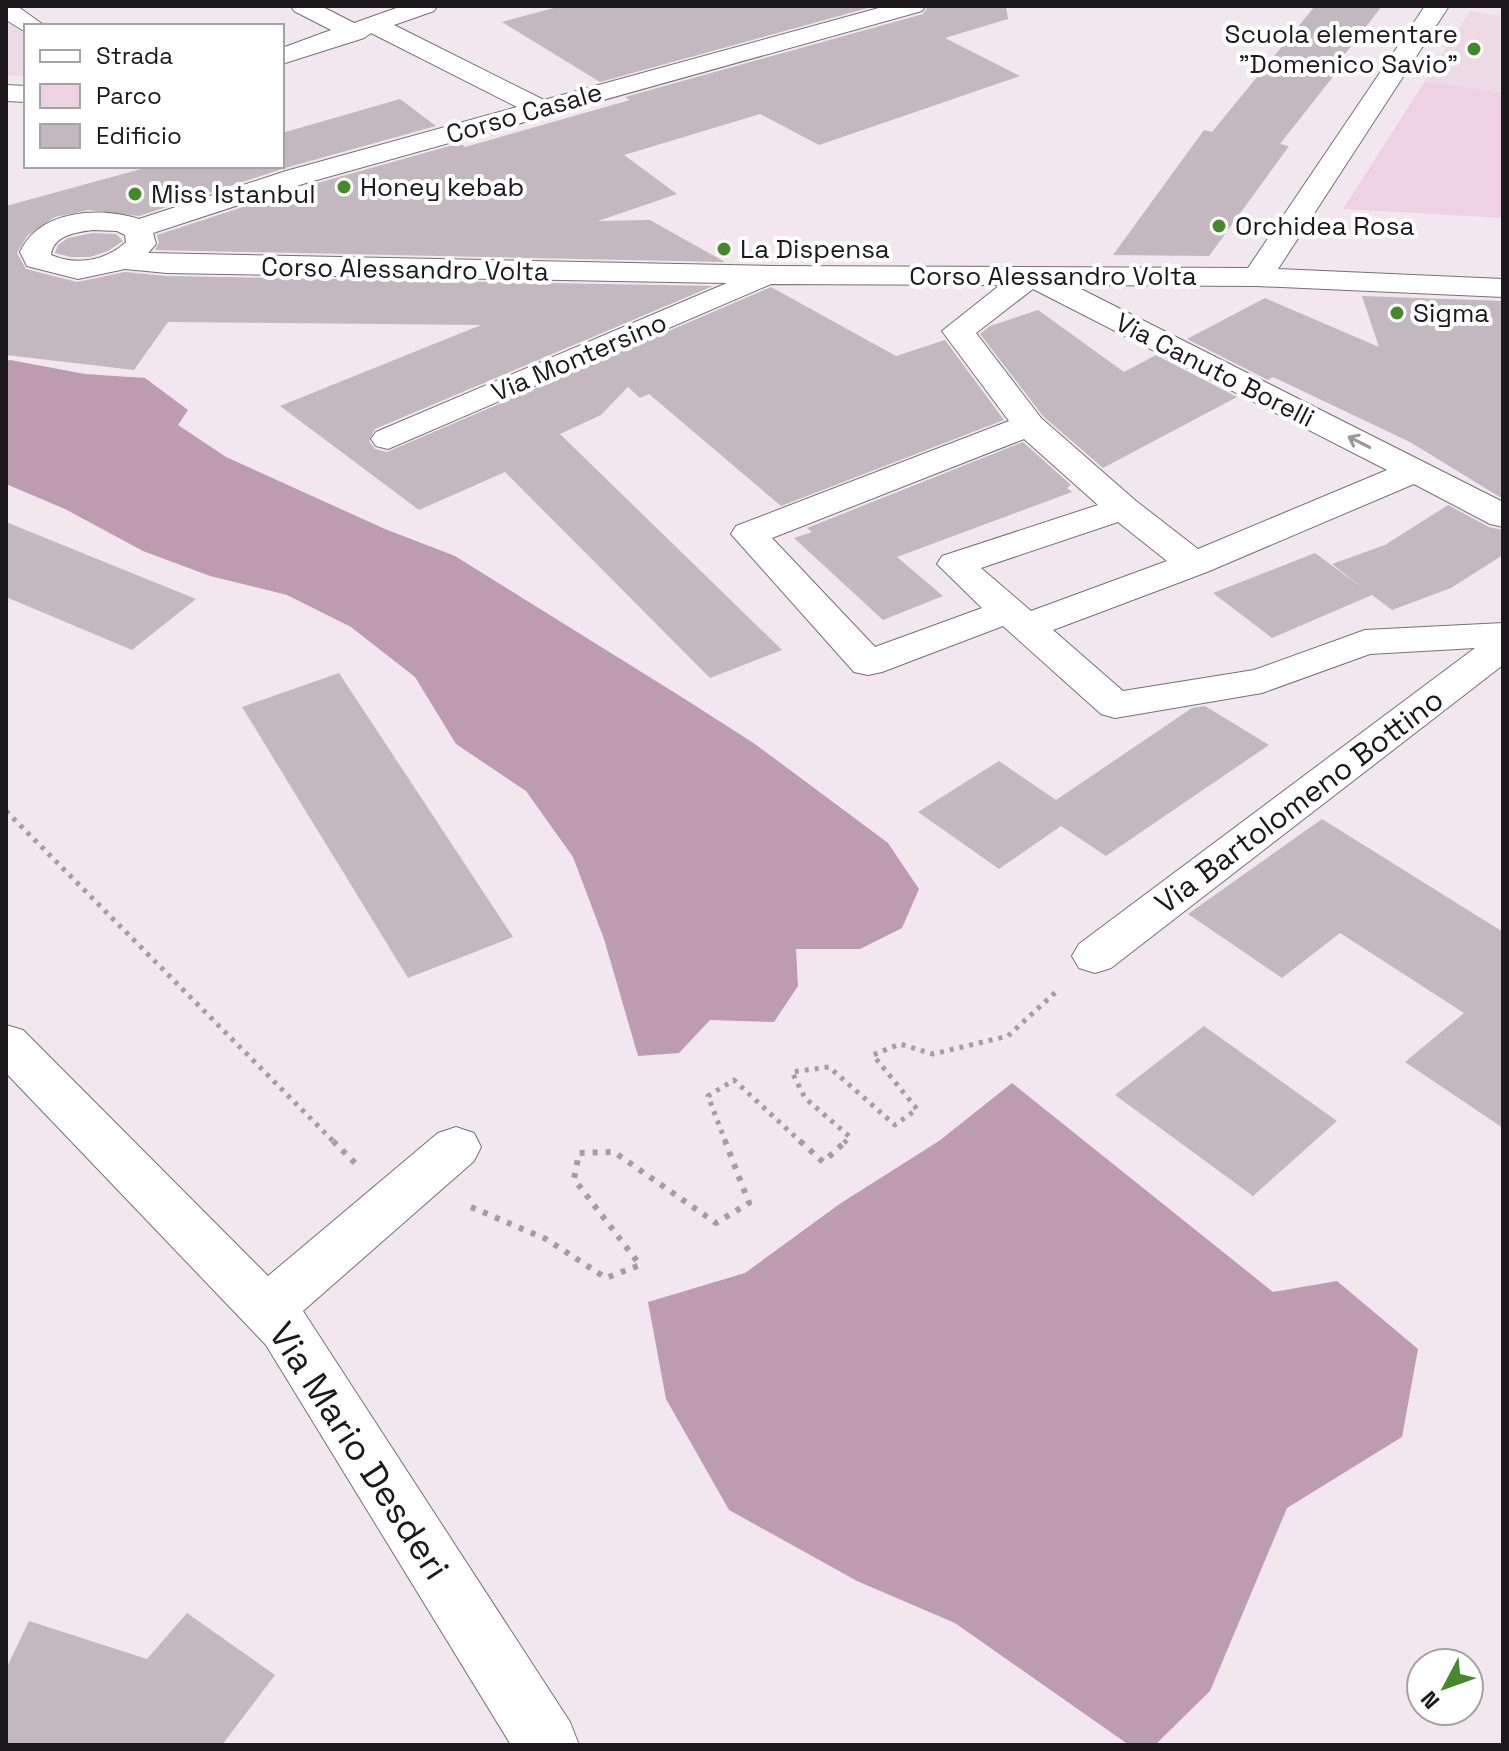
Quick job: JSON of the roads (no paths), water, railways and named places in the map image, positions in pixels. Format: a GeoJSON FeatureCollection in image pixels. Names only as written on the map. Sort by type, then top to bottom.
{"type":"FeatureCollection","features":[{"type":"Feature","properties":{"kind":"street"},"geometry":{"type":"LineString","coordinates":[[303,6],[389,17],[541,109]]}},
{"type":"Feature","properties":{"kind":"street","name":"Corso Casale"},"geometry":{"type":"LineString","coordinates":[[137,229],[296,177],[913,6]]}},
{"type":"Feature","properties":{"kind":"street"},"geometry":{"type":"LineString","coordinates":[[1257,277],[1437,6]]}},
{"type":"Feature","properties":{"kind":"street"},"geometry":{"type":"LineString","coordinates":[[6,10],[30,24]]}},
{"type":"Feature","properties":{"kind":"street"},"geometry":{"type":"LineString","coordinates":[[284,55],[389,17]]}},
{"type":"Feature","properties":{"kind":"street"},"geometry":{"type":"LineString","coordinates":[[6,267],[58,228],[93,221],[111,221],[137,229],[142,237],[141,244],[123,260]]}},
{"type":"Feature","properties":{"kind":"street","name":"Corso Alessandro Volta"},"geometry":{"type":"LineString","coordinates":[[32,245],[75,270],[123,260],[167,264],[771,275],[1257,277],[1503,288]]}},
{"type":"Feature","properties":{"kind":"street","name":"Via Montersino"},"geometry":{"type":"LineString","coordinates":[[388,439],[771,275]]}},
{"type":"Feature","properties":{"kind":"street"},"geometry":{"type":"LineString","coordinates":[[1031,276],[958,331],[1029,425],[1123,509],[1194,564]]}},
{"type":"Feature","properties":{"kind":"street","name":"Via Canuto Borelli"},"geometry":{"type":"LineString","coordinates":[[1031,276],[1503,516]]}},
{"type":"Feature","properties":{"kind":"street"},"geometry":{"type":"LineString","coordinates":[[1029,425],[749,534],[868,663],[1194,564],[1415,471]]}},
{"type":"Feature","properties":{"kind":"street"},"geometry":{"type":"LineString","coordinates":[[1123,509],[955,564],[1115,705],[1262,681],[1365,642],[1503,635]]}},
{"type":"Feature","properties":{"kind":"street","name":"Via Bartolomeno Bottino"},"geometry":{"type":"LineString","coordinates":[[1095,956],[1503,646]]}},
{"type":"Feature","properties":{"kind":"street","name":"Via Mario Desderi"},"geometry":{"type":"LineString","coordinates":[[6,1043],[285,1329],[547,1745]]}},
{"type":"Feature","properties":{"kind":"street"},"geometry":{"type":"LineString","coordinates":[[266,1310],[456,1147]]}},
{"type":"Feature","properties":{"kind":"place","name":"Scuola elementare \"Domenico Savio\""},"geometry":{"type":"Point","coordinates":[1474,49]}},
{"type":"Feature","properties":{"kind":"place","name":"Honey kebab"},"geometry":{"type":"Point","coordinates":[344,187]}},
{"type":"Feature","properties":{"kind":"place","name":"Miss Istanbul"},"geometry":{"type":"Point","coordinates":[135,194]}},
{"type":"Feature","properties":{"kind":"place","name":"Orchidea Rosa"},"geometry":{"type":"Point","coordinates":[1219,226]}},
{"type":"Feature","properties":{"kind":"place","name":"La Dispensa"},"geometry":{"type":"Point","coordinates":[724,249]}},
{"type":"Feature","properties":{"kind":"place","name":"Sigma"},"geometry":{"type":"Point","coordinates":[1397,313]}}]}
